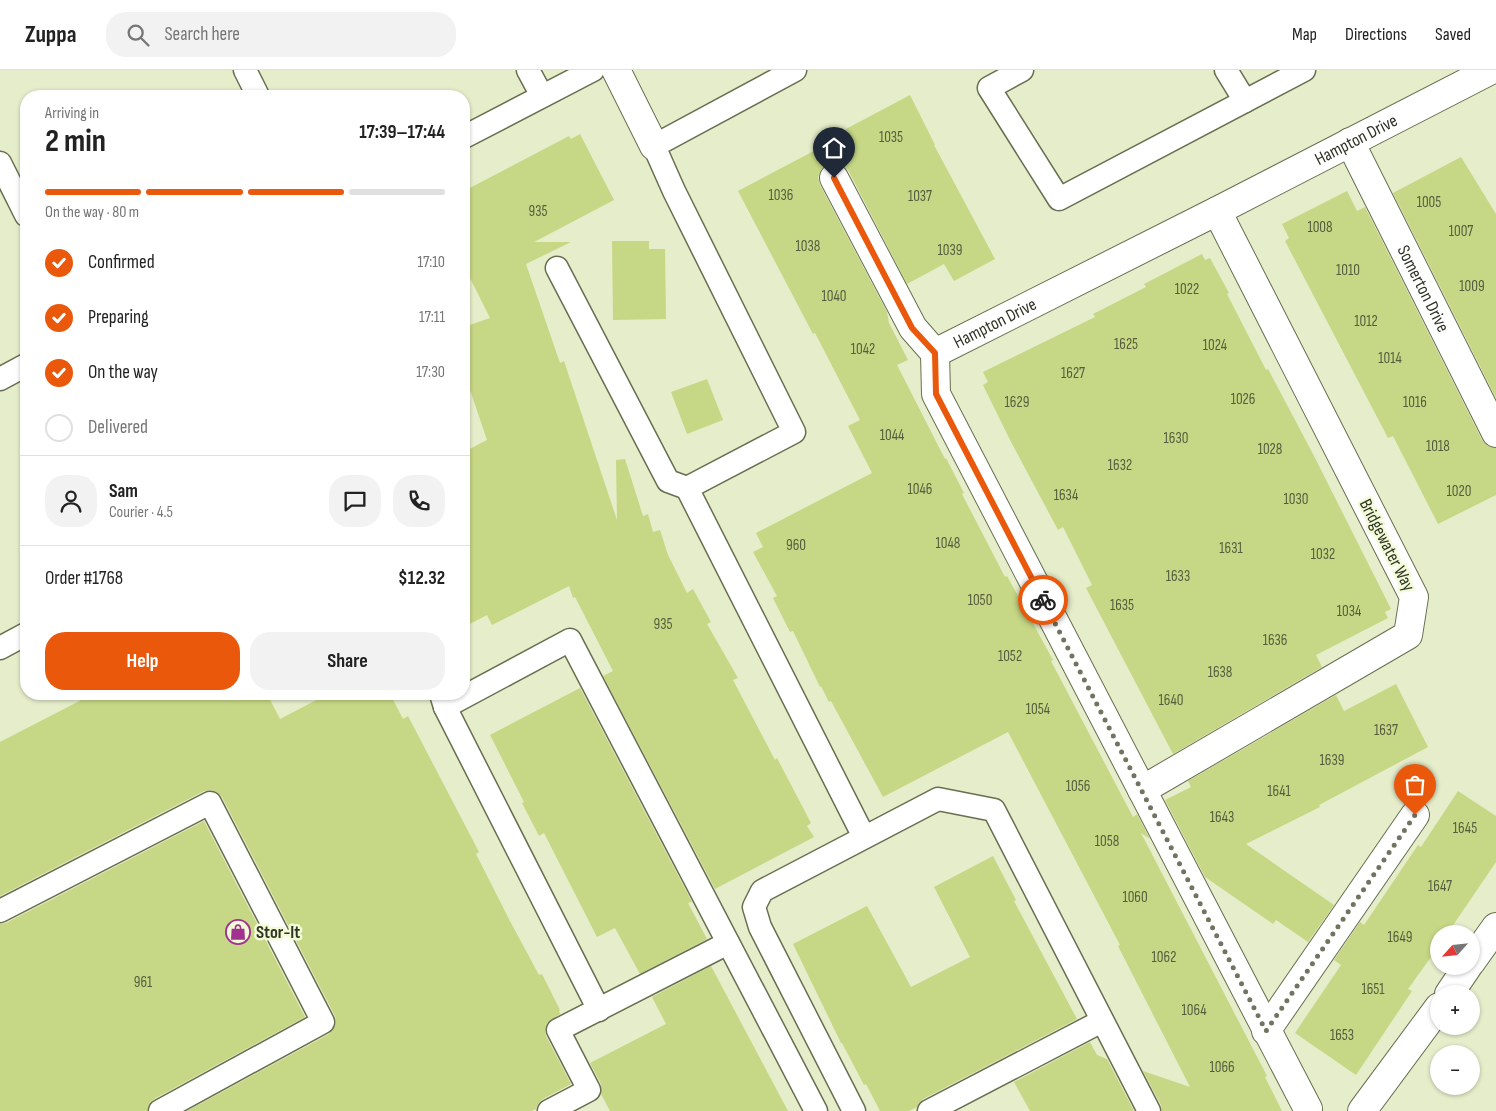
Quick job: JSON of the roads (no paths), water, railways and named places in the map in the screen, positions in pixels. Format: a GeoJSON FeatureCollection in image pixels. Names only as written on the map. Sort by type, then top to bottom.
{"type":"FeatureCollection","features":[{"type":"Feature","properties":{"kind":"street"},"geometry":{"type":"LineString","coordinates":[[616,70],[654,146]]}},
{"type":"Feature","properties":{"kind":"street","name":"Hampton Drive"},"geometry":{"type":"LineString","coordinates":[[1309,1110],[1266,1031],[936,394],[935,353],[1491,70]]}},
{"type":"Feature","properties":{"kind":"street","name":"Somerton Drive"},"geometry":{"type":"LineString","coordinates":[[1350,142],[1496,433]]}},
{"type":"Feature","properties":{"kind":"street"},"geometry":{"type":"LineString","coordinates":[[834,178],[912,328],[935,353]]}},
{"type":"Feature","properties":{"kind":"street","name":"Bridgewater Way"},"geometry":{"type":"LineString","coordinates":[[1142,790],[1408,635],[1414,596],[1217,211]]}},
{"type":"Feature","properties":{"kind":"street"},"geometry":{"type":"LineString","coordinates":[[1266,1031],[1415,815]]}},
{"type":"Feature","properties":{"kind":"street"},"geometry":{"type":"LineString","coordinates":[[1480,949],[1496,927]]}},
{"type":"Feature","properties":{"kind":"street"},"geometry":{"type":"LineString","coordinates":[[1362,1111],[1430,1019]]}},
{"type":"Feature","properties":{"kind":"lane"},"geometry":{"type":"LineString","coordinates":[[245,70],[255,90]]}},
{"type":"Feature","properties":{"kind":"lane"},"geometry":{"type":"LineString","coordinates":[[528,70],[542,96]]}},
{"type":"Feature","properties":{"kind":"lane"},"geometry":{"type":"LineString","coordinates":[[470,134],[593,70]]}},
{"type":"Feature","properties":{"kind":"lane"},"geometry":{"type":"LineString","coordinates":[[687,488],[794,432],[674,191],[654,146],[796,70]]}},
{"type":"Feature","properties":{"kind":"lane"},"geometry":{"type":"LineString","coordinates":[[1022,70],[989,88],[1059,199],[1304,70]]}},
{"type":"Feature","properties":{"kind":"lane"},"geometry":{"type":"LineString","coordinates":[[1226,70],[1245,101]]}},
{"type":"Feature","properties":{"kind":"lane"},"geometry":{"type":"LineString","coordinates":[[0,163],[20,203]]}},
{"type":"Feature","properties":{"kind":"lane"},"geometry":{"type":"LineString","coordinates":[[558,268],[668,481],[687,488],[864,837]]}},
{"type":"Feature","properties":{"kind":"lane"},"geometry":{"type":"LineString","coordinates":[[0,379],[20,368]]}},
{"type":"Feature","properties":{"kind":"lane"},"geometry":{"type":"LineString","coordinates":[[0,648],[20,637]]}},
{"type":"Feature","properties":{"kind":"lane"},"geometry":{"type":"LineString","coordinates":[[470,687],[570,640],[816,1111]]}},
{"type":"Feature","properties":{"kind":"lane"},"geometry":{"type":"LineString","coordinates":[[443,700],[599,1010]]}},
{"type":"Feature","properties":{"kind":"lane"},"geometry":{"type":"LineString","coordinates":[[854,1111],[760,927],[754,907],[762,891],[938,799],[994,810],[1149,1111]]}},
{"type":"Feature","properties":{"kind":"lane"},"geometry":{"type":"LineString","coordinates":[[0,911],[210,803],[323,1022],[160,1111]]}},
{"type":"Feature","properties":{"kind":"lane"},"geometry":{"type":"LineString","coordinates":[[548,1111],[588,1090],[558,1030],[728,943]]}},
{"type":"Feature","properties":{"kind":"lane"},"geometry":{"type":"LineString","coordinates":[[929,1111],[1102,1021]]}},
{"type":"Feature","properties":{"kind":"place","name":"Stor-It"},"geometry":{"type":"Point","coordinates":[238,932]}}]}
